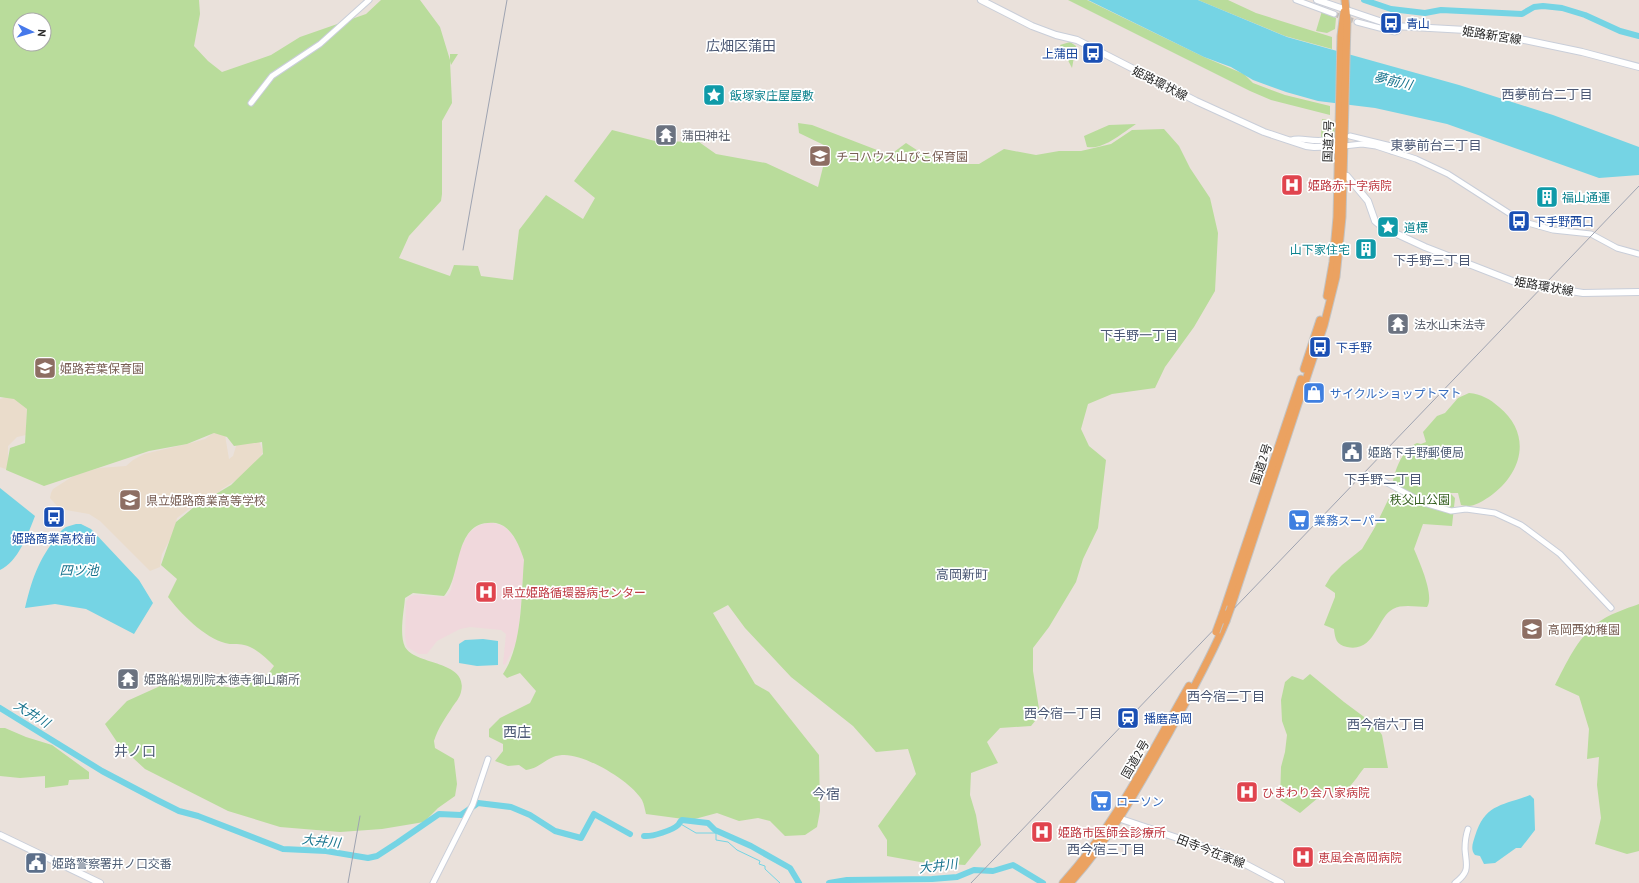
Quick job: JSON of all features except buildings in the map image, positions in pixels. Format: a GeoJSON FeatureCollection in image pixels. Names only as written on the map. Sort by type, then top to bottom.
{"type":"FeatureCollection","features":[{"type":"Feature","properties":{"kind":"highway","name":"国道2号"},"geometry":{"type":"LineString","coordinates":[[1063,883],[1118,818],[1200,666],[1216,632],[1326,299],[1336,235],[1341,146],[1344,37],[1347,22],[1344,10],[1345,0]]}},
{"type":"Feature","properties":{"kind":"highway","name":"国道2号"},"geometry":{"type":"LineString","coordinates":[[1070,883],[1097,852],[1118,818],[1212,653],[1226,621],[1329,305],[1336,277],[1341,236],[1343,175],[1341,146]]}},
{"type":"Feature","properties":{"kind":"main road","name":"姫路環状線"},"geometry":{"type":"LineString","coordinates":[[981,0],[1032,26],[1056,35],[1077,40],[1196,102],[1264,132],[1314,147],[1341,146]]}},
{"type":"Feature","properties":{"kind":"main road","name":"姫路新宮線"},"geometry":{"type":"LineString","coordinates":[[1317,0],[1399,27],[1466,30],[1582,52],[1639,67]]}},
{"type":"Feature","properties":{"kind":"main road","name":"姫路環状線"},"geometry":{"type":"LineString","coordinates":[[1343,175],[1348,176],[1368,201],[1375,221],[1382,227],[1432,250],[1515,282],[1583,293],[1639,292]]}},
{"type":"Feature","properties":{"kind":"main road","name":"田寺今在家線"},"geometry":{"type":"LineString","coordinates":[[1118,818],[1228,855],[1281,883]]}},
{"type":"Feature","properties":{"kind":"main road"},"geometry":{"type":"LineString","coordinates":[[0,835],[100,883]]}},
{"type":"Feature","properties":{"kind":"street"},"geometry":{"type":"LineString","coordinates":[[251,104],[272,76],[320,44],[369,0]]}},
{"type":"Feature","properties":{"kind":"street"},"geometry":{"type":"LineString","coordinates":[[1296,0],[1334,14]]}},
{"type":"Feature","properties":{"kind":"street"},"geometry":{"type":"LineString","coordinates":[[1357,22],[1395,32],[1398,31],[1399,27]]}},
{"type":"Feature","properties":{"kind":"street"},"geometry":{"type":"LineString","coordinates":[[1350,136],[1391,146],[1392,151]]}},
{"type":"Feature","properties":{"kind":"street"},"geometry":{"type":"LineString","coordinates":[[1291,140],[1295,138],[1321,142],[1330,139]]}},
{"type":"Feature","properties":{"kind":"street"},"geometry":{"type":"LineString","coordinates":[[1341,146],[1362,144],[1392,151],[1424,162],[1442,171],[1528,224],[1553,230],[1591,234],[1618,248],[1639,254]]}},
{"type":"Feature","properties":{"kind":"street"},"geometry":{"type":"LineString","coordinates":[[1369,475],[1376,477],[1424,503],[1450,511],[1466,509],[1495,513],[1521,525],[1560,554],[1611,608]]}},
{"type":"Feature","properties":{"kind":"street"},"geometry":{"type":"LineString","coordinates":[[433,883],[473,804],[488,759]]}},
{"type":"Feature","properties":{"kind":"street"},"geometry":{"type":"LineString","coordinates":[[1455,883],[1463,876],[1467,869],[1468,861],[1465,848],[1468,829]]}},
{"type":"Feature","properties":{"kind":"shaded area"},"geometry":{"type":"Polygon","coordinates":[[[13,395],[27,401],[26,435],[17,437],[8,446],[8,470],[0,467],[0,399],[13,395]]]}},
{"type":"Feature","properties":{"kind":"shaded area","name":"県立姫路商業高等学校"},"geometry":{"type":"Polygon","coordinates":[[[216,431],[225,435],[229,459],[233,456],[237,443],[259,441],[263,452],[243,476],[222,489],[207,502],[189,509],[177,518],[173,534],[162,554],[160,567],[150,571],[100,521],[89,514],[58,507],[50,498],[53,489],[75,475],[99,468],[126,466],[144,454],[205,439],[216,431]]]}},
{"type":"Feature","properties":{"kind":"shaded area","name":"県立姫路循環器病センター"},"geometry":{"type":"Polygon","coordinates":[[[490,522],[503,526],[510,532],[520,547],[524,561],[518,639],[505,665],[503,664],[506,634],[501,630],[470,627],[460,629],[437,641],[427,654],[419,654],[407,647],[405,636],[406,602],[409,597],[415,595],[447,596],[451,590],[458,553],[469,533],[478,526],[490,522]]]}},
{"type":"Feature","properties":{"kind":"green space"},"geometry":{"type":"Polygon","coordinates":[[[0,0],[199,0],[200,14],[194,46],[208,61],[222,72],[271,55],[300,37],[366,14],[381,0],[420,0],[440,27],[450,60],[450,54],[458,54],[451,65],[450,61],[452,103],[442,121],[441,201],[409,236],[399,258],[450,276],[454,265],[478,266],[481,276],[513,280],[519,230],[546,195],[583,219],[595,198],[574,181],[612,130],[655,141],[699,142],[716,154],[766,163],[818,187],[828,147],[799,133],[798,123],[812,125],[890,155],[906,143],[926,156],[956,164],[979,164],[1004,149],[1036,155],[1059,151],[1081,151],[1111,144],[1132,130],[1164,129],[1179,146],[1190,168],[1210,198],[1218,233],[1215,291],[1194,327],[1165,367],[1155,388],[1112,394],[1088,404],[1081,429],[1089,446],[1106,460],[1098,528],[1083,559],[1076,582],[1049,627],[1033,648],[1033,671],[1040,715],[1031,726],[1000,728],[987,742],[998,763],[971,773],[970,795],[976,815],[981,845],[965,865],[920,862],[887,856],[887,840],[878,826],[916,774],[908,749],[876,752],[853,726],[791,677],[745,628],[728,605],[713,613],[755,684],[769,692],[819,755],[820,811],[817,827],[805,835],[785,836],[770,821],[758,818],[739,821],[717,813],[691,820],[646,814],[642,800],[628,785],[618,777],[594,763],[571,756],[562,755],[552,757],[536,767],[526,770],[519,765],[508,766],[495,761],[503,751],[503,744],[489,737],[489,729],[500,718],[530,703],[536,691],[520,673],[507,678],[503,674],[510,662],[518,634],[524,560],[518,543],[511,533],[507,528],[496,523],[482,524],[472,529],[465,539],[450,587],[444,596],[413,593],[405,598],[402,636],[405,647],[411,653],[420,658],[450,669],[457,674],[461,682],[460,696],[442,723],[434,741],[435,748],[454,759],[457,784],[455,796],[438,808],[424,822],[382,829],[340,832],[280,827],[228,811],[145,769],[119,745],[105,724],[127,701],[169,682],[194,682],[234,688],[268,674],[274,666],[252,648],[242,644],[227,644],[217,640],[209,636],[194,624],[168,597],[177,579],[161,565],[176,522],[194,507],[231,485],[263,454],[262,442],[234,446],[227,437],[214,433],[187,444],[149,451],[44,486],[6,470],[10,448],[25,443],[27,409],[14,399],[0,397],[0,0]]]}},
{"type":"Feature","properties":{"kind":"green space"},"geometry":{"type":"Polygon","coordinates":[[[1068,0],[1087,0],[1204,57],[1244,74],[1253,83],[1285,95],[1330,106],[1330,115],[1271,100],[1250,91],[1068,0]]]}},
{"type":"Feature","properties":{"kind":"green space"},"geometry":{"type":"Polygon","coordinates":[[[1198,0],[1228,0],[1256,13],[1332,37],[1332,49],[1285,36],[1198,0]]]}},
{"type":"Feature","properties":{"kind":"green space"},"geometry":{"type":"Polygon","coordinates":[[[1322,11],[1336,18],[1335,29],[1327,33],[1316,31],[1322,11]]]}},
{"type":"Feature","properties":{"kind":"green space"},"geometry":{"type":"Polygon","coordinates":[[[1070,42],[1076,46],[1072,68],[1060,45],[1070,42]]]}},
{"type":"Feature","properties":{"kind":"green space"},"geometry":{"type":"Polygon","coordinates":[[[1322,119],[1334,121],[1335,137],[1321,137],[1322,119]]]}},
{"type":"Feature","properties":{"kind":"green space"},"geometry":{"type":"Polygon","coordinates":[[[1136,124],[1119,136],[1100,146],[1087,147],[1084,136],[1109,125],[1136,124]]]}},
{"type":"Feature","properties":{"kind":"green space","name":"秩父山公園"},"geometry":{"type":"Polygon","coordinates":[[[1469,393],[1477,394],[1489,399],[1510,418],[1516,430],[1519,442],[1519,454],[1516,466],[1500,488],[1489,497],[1476,504],[1469,506],[1461,505],[1458,493],[1450,493],[1455,498],[1452,526],[1423,524],[1414,549],[1428,587],[1429,602],[1427,607],[1397,607],[1388,613],[1370,640],[1364,645],[1347,647],[1340,645],[1336,638],[1334,629],[1324,625],[1335,597],[1335,593],[1325,586],[1331,576],[1342,565],[1362,549],[1389,498],[1394,498],[1397,482],[1393,481],[1398,464],[1404,454],[1417,443],[1421,444],[1426,442],[1423,432],[1437,416],[1445,413],[1458,398],[1469,393]]]}},
{"type":"Feature","properties":{"kind":"green space"},"geometry":{"type":"Polygon","coordinates":[[[1639,604],[1639,851],[1627,854],[1595,844],[1601,818],[1597,785],[1599,757],[1587,759],[1589,729],[1579,696],[1555,685],[1572,652],[1589,630],[1606,617],[1639,604]]]}},
{"type":"Feature","properties":{"kind":"green space"},"geometry":{"type":"Polygon","coordinates":[[[1310,674],[1375,725],[1382,735],[1388,768],[1364,768],[1348,788],[1339,792],[1325,792],[1300,813],[1280,800],[1281,767],[1287,735],[1282,721],[1281,700],[1285,682],[1292,676],[1303,680],[1310,674]]]}},
{"type":"Feature","properties":{"kind":"green space"},"geometry":{"type":"Polygon","coordinates":[[[0,728],[5,728],[26,737],[52,745],[89,772],[89,779],[69,780],[68,785],[45,788],[45,776],[20,778],[0,776],[0,728]]]}},
{"type":"Feature","properties":{"kind":"water","name":"夢前川"},"geometry":{"type":"Polygon","coordinates":[[[1088,0],[1198,0],[1287,37],[1459,85],[1553,115],[1639,147],[1639,175],[1599,178],[1447,124],[1375,108],[1318,101],[1286,92],[1253,80],[1231,67],[1204,57],[1088,0]]]}},
{"type":"Feature","properties":{"kind":"water"},"geometry":{"type":"Polygon","coordinates":[[[0,488],[35,516],[22,547],[12,561],[0,570],[0,488]]]}},
{"type":"Feature","properties":{"kind":"water","name":"四ツ池"},"geometry":{"type":"Polygon","coordinates":[[[76,524],[81,524],[91,529],[139,580],[153,603],[134,634],[86,609],[55,604],[25,608],[34,575],[48,549],[62,530],[76,524]]]}},
{"type":"Feature","properties":{"kind":"water"},"geometry":{"type":"Polygon","coordinates":[[[483,639],[498,641],[498,665],[477,666],[459,663],[459,644],[465,640],[483,639]]]}},
{"type":"Feature","properties":{"kind":"water"},"geometry":{"type":"Polygon","coordinates":[[[1530,795],[1534,799],[1535,830],[1521,848],[1516,848],[1495,863],[1484,864],[1480,856],[1473,853],[1472,848],[1479,826],[1484,818],[1489,812],[1502,804],[1530,795]]]}},
{"type":"Feature","properties":{"kind":"waterway"},"geometry":{"type":"LineString","coordinates":[[1364,0],[1391,9],[1425,13],[1441,10],[1522,14],[1534,7],[1543,6],[1562,8],[1585,15],[1620,31],[1639,36]]}},
{"type":"Feature","properties":{"kind":"waterway","name":"大井川"},"geometry":{"type":"LineString","coordinates":[[0,708],[102,771],[179,811],[198,816],[283,849],[326,851],[368,858],[377,856],[439,814],[461,815],[478,803],[511,807],[530,815],[555,831],[581,838],[594,814],[630,834]]}},
{"type":"Feature","properties":{"kind":"waterway","name":"大井川"},"geometry":{"type":"LineString","coordinates":[[644,836],[667,831],[678,825],[682,820],[708,823],[715,830],[751,846],[790,868],[799,883]]}},
{"type":"Feature","properties":{"kind":"waterway"},"geometry":{"type":"LineString","coordinates":[[679,823],[696,833],[716,833],[716,840],[728,842],[737,850],[760,861],[759,864],[765,866],[765,869],[780,883]]}},
{"type":"Feature","properties":{"kind":"waterway","name":"大井川"},"geometry":{"type":"LineString","coordinates":[[829,883],[847,880],[932,879],[957,877],[974,870],[993,871],[1013,865],[1043,883]]}},
{"type":"Feature","properties":{"kind":"tunnel"},"geometry":{"type":"LineString","coordinates":[[1334,14],[1357,22]]}},
{"type":"Feature","properties":{"kind":"railway"},"geometry":{"type":"LineString","coordinates":[[463,250],[507,0]]}},
{"type":"Feature","properties":{"kind":"railway"},"geometry":{"type":"LineString","coordinates":[[971,883],[1639,186]]}},
{"type":"Feature","properties":{"kind":"railway"},"geometry":{"type":"LineString","coordinates":[[348,883],[360,816]]}},
{"type":"Feature","properties":{"kind":"place","name":"青山"},"geometry":{"type":"Point","coordinates":[1391,23]}},
{"type":"Feature","properties":{"kind":"place","name":"上蒲田"},"geometry":{"type":"Point","coordinates":[1093,53]}},
{"type":"Feature","properties":{"kind":"place","name":"飯塚家庄屋屋敷"},"geometry":{"type":"Point","coordinates":[714,95]}},
{"type":"Feature","properties":{"kind":"place","name":"蒲田神社"},"geometry":{"type":"Point","coordinates":[666,135]}},
{"type":"Feature","properties":{"kind":"place","name":"チコハウス山びこ保育園"},"geometry":{"type":"Point","coordinates":[820,156]}},
{"type":"Feature","properties":{"kind":"place","name":"姫路赤十字病院"},"geometry":{"type":"Point","coordinates":[1292,185]}},
{"type":"Feature","properties":{"kind":"place","name":"福山通運"},"geometry":{"type":"Point","coordinates":[1547,197]}},
{"type":"Feature","properties":{"kind":"place","name":"下手野西口"},"geometry":{"type":"Point","coordinates":[1519,221]}},
{"type":"Feature","properties":{"kind":"place","name":"道標"},"geometry":{"type":"Point","coordinates":[1388,227]}},
{"type":"Feature","properties":{"kind":"place","name":"山下家住宅"},"geometry":{"type":"Point","coordinates":[1366,249]}},
{"type":"Feature","properties":{"kind":"place","name":"法水山末法寺"},"geometry":{"type":"Point","coordinates":[1398,324]}},
{"type":"Feature","properties":{"kind":"place","name":"下手野"},"geometry":{"type":"Point","coordinates":[1320,347]}},
{"type":"Feature","properties":{"kind":"place","name":"姫路若葉保育園"},"geometry":{"type":"Point","coordinates":[45,368]}},
{"type":"Feature","properties":{"kind":"place","name":"サイクルショップトマト"},"geometry":{"type":"Point","coordinates":[1314,393]}},
{"type":"Feature","properties":{"kind":"place","name":"姫路下手野郵便局"},"geometry":{"type":"Point","coordinates":[1352,452]}},
{"type":"Feature","properties":{"kind":"place","name":"県立姫路商業高等学校"},"geometry":{"type":"Point","coordinates":[130,500]}},
{"type":"Feature","properties":{"kind":"place","name":"姫路商業高校前"},"geometry":{"type":"Point","coordinates":[54,517]}},
{"type":"Feature","properties":{"kind":"place","name":"業務スーパー"},"geometry":{"type":"Point","coordinates":[1299,520]}},
{"type":"Feature","properties":{"kind":"place","name":"県立姫路循環器病センター"},"geometry":{"type":"Point","coordinates":[486,592]}},
{"type":"Feature","properties":{"kind":"place","name":"高岡西幼稚園"},"geometry":{"type":"Point","coordinates":[1532,629]}},
{"type":"Feature","properties":{"kind":"place","name":"姫路船場別院本徳寺御山廟所"},"geometry":{"type":"Point","coordinates":[128,679]}},
{"type":"Feature","properties":{"kind":"place","name":"播磨高岡"},"geometry":{"type":"Point","coordinates":[1128,718]}},
{"type":"Feature","properties":{"kind":"place","name":"ひまわり会八家病院"},"geometry":{"type":"Point","coordinates":[1247,792]}},
{"type":"Feature","properties":{"kind":"place","name":"ローソン"},"geometry":{"type":"Point","coordinates":[1101,801]}},
{"type":"Feature","properties":{"kind":"place","name":"姫路市医師会診療所"},"geometry":{"type":"Point","coordinates":[1042,832]}},
{"type":"Feature","properties":{"kind":"place","name":"恵風会高岡病院"},"geometry":{"type":"Point","coordinates":[1303,857]}},
{"type":"Feature","properties":{"kind":"place","name":"姫路警察署井ノ口交番"},"geometry":{"type":"Point","coordinates":[36,863]}},
{"type":"Feature","properties":{"kind":"district","name":"広畑区蒲田"},"geometry":{"type":"Point","coordinates":[741,46]}},
{"type":"Feature","properties":{"kind":"district","name":"西夢前台二丁目"},"geometry":{"type":"Point","coordinates":[1547,94]}},
{"type":"Feature","properties":{"kind":"district","name":"東夢前台三丁目"},"geometry":{"type":"Point","coordinates":[1436,145]}},
{"type":"Feature","properties":{"kind":"district","name":"下手野三丁目"},"geometry":{"type":"Point","coordinates":[1432,260]}},
{"type":"Feature","properties":{"kind":"district","name":"下手野一丁目"},"geometry":{"type":"Point","coordinates":[1139,335]}},
{"type":"Feature","properties":{"kind":"district","name":"下手野二丁目"},"geometry":{"type":"Point","coordinates":[1383,479]}},
{"type":"Feature","properties":{"kind":"district","name":"高岡新町"},"geometry":{"type":"Point","coordinates":[962,574]}},
{"type":"Feature","properties":{"kind":"district","name":"西今宿二丁目"},"geometry":{"type":"Point","coordinates":[1226,696]}},
{"type":"Feature","properties":{"kind":"district","name":"西今宿一丁目"},"geometry":{"type":"Point","coordinates":[1063,713]}},
{"type":"Feature","properties":{"kind":"district","name":"西今宿六丁目"},"geometry":{"type":"Point","coordinates":[1386,724]}},
{"type":"Feature","properties":{"kind":"district","name":"西庄"},"geometry":{"type":"Point","coordinates":[517,732]}},
{"type":"Feature","properties":{"kind":"district","name":"井ノ口"},"geometry":{"type":"Point","coordinates":[135,751]}},
{"type":"Feature","properties":{"kind":"district","name":"今宿"},"geometry":{"type":"Point","coordinates":[826,794]}},
{"type":"Feature","properties":{"kind":"district","name":"西今宿三丁目"},"geometry":{"type":"Point","coordinates":[1106,849]}}]}
